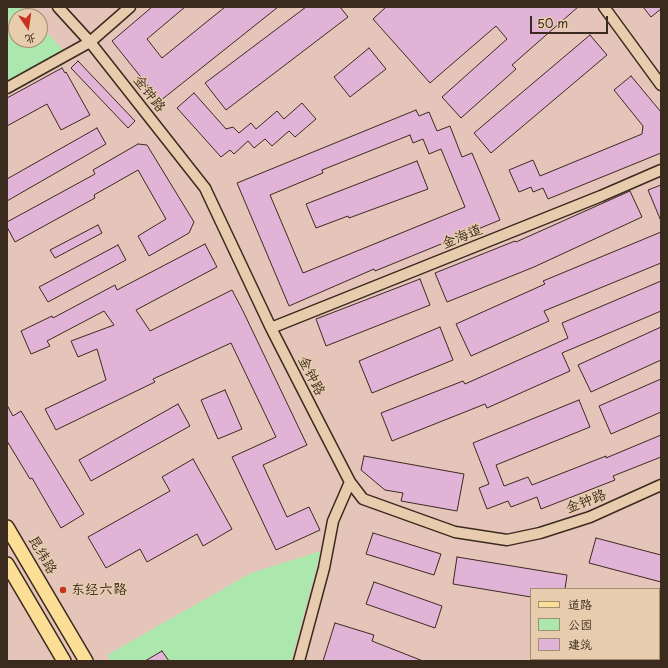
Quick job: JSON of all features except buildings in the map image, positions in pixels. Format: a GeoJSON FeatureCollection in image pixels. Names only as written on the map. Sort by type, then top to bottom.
{"type":"FeatureCollection","features":[{"type":"Feature","properties":{"kind":"main road","name":"昆纬路"},"geometry":{"type":"LineString","coordinates":[[7,527],[86,661]]}},
{"type":"Feature","properties":{"kind":"main road"},"geometry":{"type":"LineString","coordinates":[[7,564],[64,661]]}},
{"type":"Feature","properties":{"kind":"street","name":"金钟路"},"geometry":{"type":"LineString","coordinates":[[58,7],[90,42],[205,188],[272,328],[350,482],[363,499],[455,532],[507,540],[540,533],[590,517],[661,485]]}},
{"type":"Feature","properties":{"kind":"street"},"geometry":{"type":"LineString","coordinates":[[7,88],[90,42],[130,7]]}},
{"type":"Feature","properties":{"kind":"street"},"geometry":{"type":"LineString","coordinates":[[604,7],[661,85]]}},
{"type":"Feature","properties":{"kind":"street","name":"金海道"},"geometry":{"type":"LineString","coordinates":[[272,328],[594,199],[661,170]]}},
{"type":"Feature","properties":{"kind":"street"},"geometry":{"type":"LineString","coordinates":[[299,661],[324,568],[333,521],[350,482]]}},
{"type":"Feature","properties":{"kind":"green space"},"geometry":{"type":"Polygon","coordinates":[[[7,7],[23,7],[24,8],[8,8],[8,48],[48,48],[48,34],[63,50],[7,81],[7,7]]]}},
{"type":"Feature","properties":{"kind":"green space"},"geometry":{"type":"Polygon","coordinates":[[[321,551],[291,661],[110,661],[107,655],[251,573],[321,551]]]}},
{"type":"Feature","properties":{"kind":"place","name":"东经六路"},"geometry":{"type":"Point","coordinates":[63,590]}}]}
